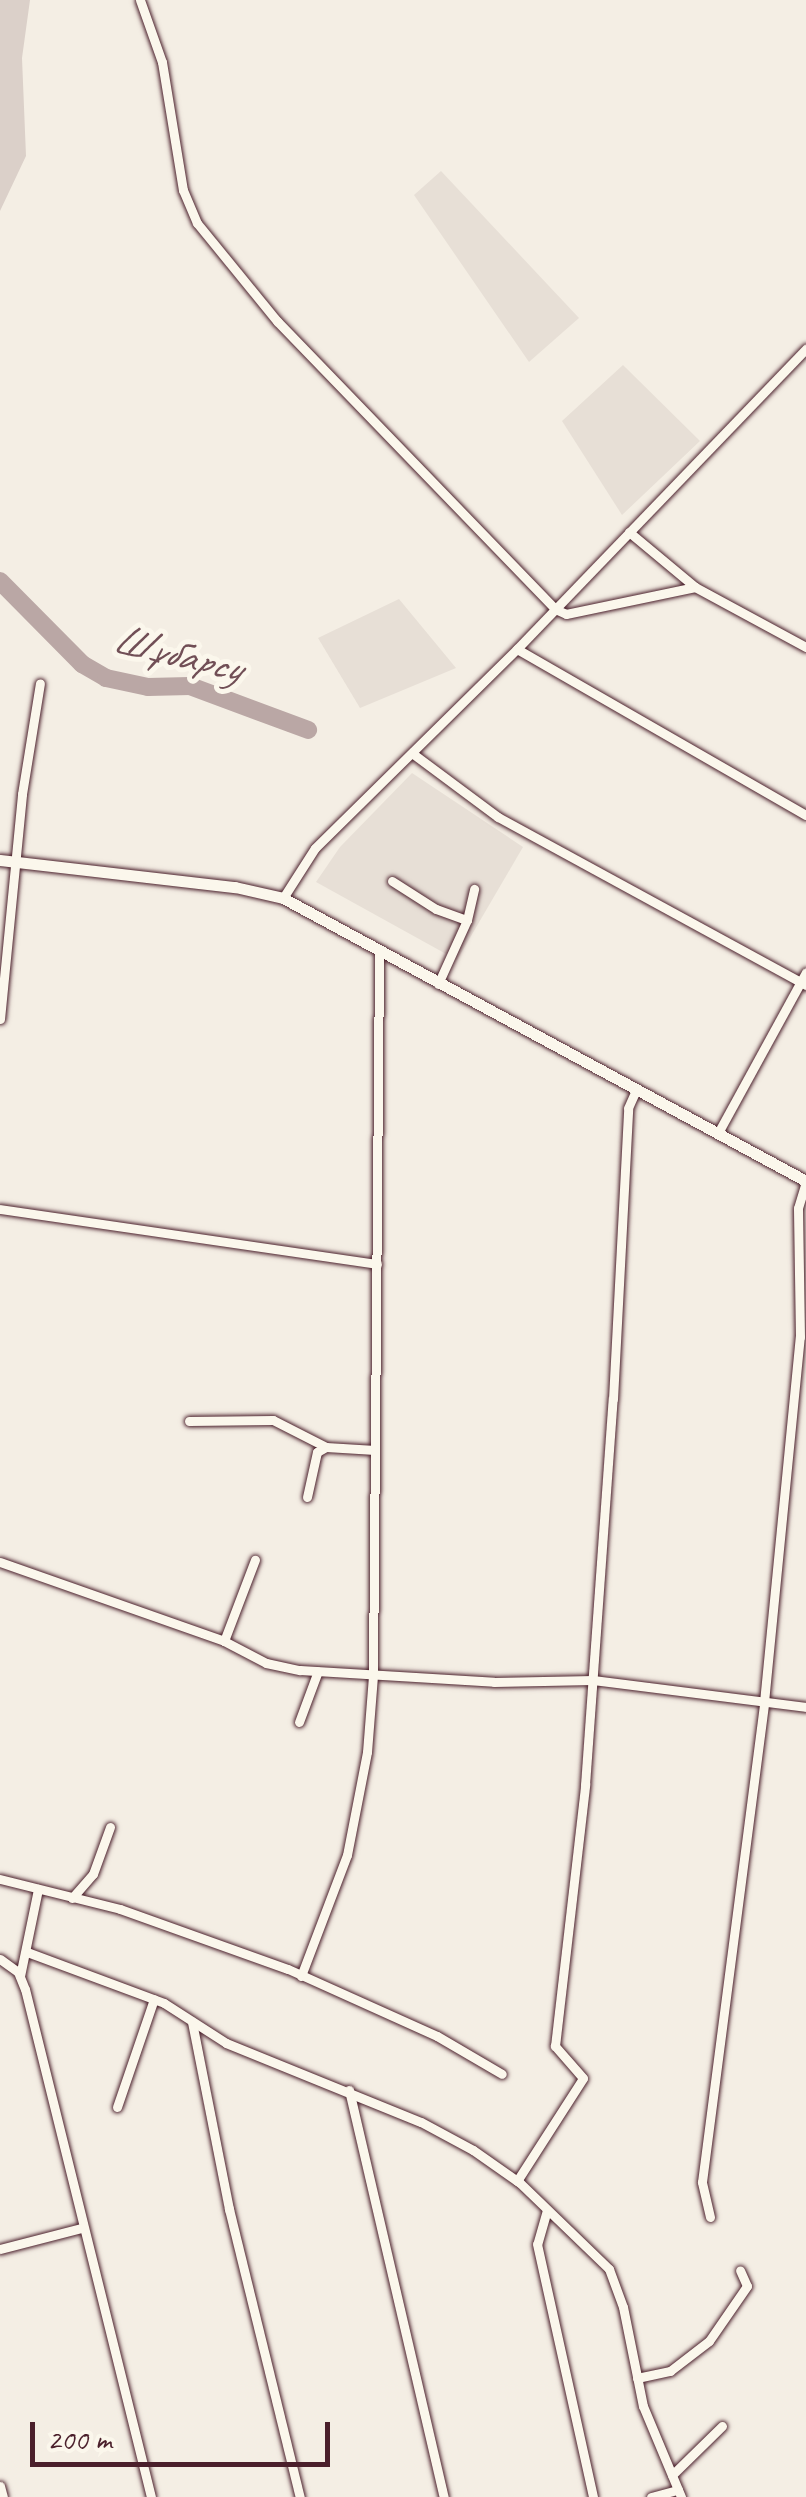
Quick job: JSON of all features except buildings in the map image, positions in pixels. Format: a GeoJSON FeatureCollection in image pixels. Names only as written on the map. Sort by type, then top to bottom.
{"type":"FeatureCollection","features":[{"type":"Feature","properties":{"kind":"street"},"geometry":{"type":"LineString","coordinates":[[140,0],[162,62],[183,190],[197,223],[277,322],[555,609],[566,614],[695,587]]}},
{"type":"Feature","properties":{"kind":"street"},"geometry":{"type":"LineString","coordinates":[[283,898],[315,848],[516,649],[806,349]]}},
{"type":"Feature","properties":{"kind":"street"},"geometry":{"type":"LineString","coordinates":[[629,532],[695,587],[806,647]]}},
{"type":"Feature","properties":{"kind":"street"},"geometry":{"type":"LineString","coordinates":[[516,649],[806,814]]}},
{"type":"Feature","properties":{"kind":"street"},"geometry":{"type":"LineString","coordinates":[[0,1019],[22,794],[40,683]]}},
{"type":"Feature","properties":{"kind":"street"},"geometry":{"type":"LineString","coordinates":[[412,752],[498,817],[804,979],[718,1133]]}},
{"type":"Feature","properties":{"kind":"street"},"geometry":{"type":"LineString","coordinates":[[0,860],[235,887],[283,898],[806,1182],[798,1208],[799,1354],[764,1702],[702,2182],[710,2217]]}},
{"type":"Feature","properties":{"kind":"street"},"geometry":{"type":"LineString","coordinates":[[392,882],[436,909],[467,920]]}},
{"type":"Feature","properties":{"kind":"street"},"geometry":{"type":"LineString","coordinates":[[438,984],[467,920],[474,889]]}},
{"type":"Feature","properties":{"kind":"street"},"geometry":{"type":"LineString","coordinates":[[302,1976],[347,1855],[361,1799],[372,1674],[379,952]]}},
{"type":"Feature","properties":{"kind":"street"},"geometry":{"type":"LineString","coordinates":[[517,2181],[553,2131],[583,2078],[556,2046],[577,1877],[594,1680],[628,1108],[636,1090]]}},
{"type":"Feature","properties":{"kind":"street"},"geometry":{"type":"LineString","coordinates":[[0,1209],[377,1264]]}},
{"type":"Feature","properties":{"kind":"street"},"geometry":{"type":"LineString","coordinates":[[189,1420],[273,1420],[326,1448],[375,1450]]}},
{"type":"Feature","properties":{"kind":"street"},"geometry":{"type":"LineString","coordinates":[[307,1497],[313,1459],[326,1448]]}},
{"type":"Feature","properties":{"kind":"street"},"geometry":{"type":"LineString","coordinates":[[224,1641],[254,1560]]}},
{"type":"Feature","properties":{"kind":"street"},"geometry":{"type":"LineString","coordinates":[[0,1562],[224,1641],[266,1662],[318,1671],[494,1682],[594,1680],[806,1706]]}},
{"type":"Feature","properties":{"kind":"street"},"geometry":{"type":"LineString","coordinates":[[300,1722],[318,1671]]}},
{"type":"Feature","properties":{"kind":"street"},"geometry":{"type":"LineString","coordinates":[[72,1898],[93,1874],[110,1827]]}},
{"type":"Feature","properties":{"kind":"street"},"geometry":{"type":"LineString","coordinates":[[0,1880],[120,1910],[302,1976],[436,2036],[502,2074]]}},
{"type":"Feature","properties":{"kind":"street"},"geometry":{"type":"LineString","coordinates":[[38,1889],[20,1976],[151,2497]]}},
{"type":"Feature","properties":{"kind":"street"},"geometry":{"type":"LineString","coordinates":[[27,1952],[154,1999],[226,2044],[349,2090],[473,2150],[517,2181],[586,2242],[609,2268],[623,2307],[647,2420],[679,2494],[651,2497]]}},
{"type":"Feature","properties":{"kind":"street"},"geometry":{"type":"LineString","coordinates":[[0,1960],[20,1976]]}},
{"type":"Feature","properties":{"kind":"street"},"geometry":{"type":"LineString","coordinates":[[116,2107],[154,1999]]}},
{"type":"Feature","properties":{"kind":"street"},"geometry":{"type":"LineString","coordinates":[[192,2022],[229,2209],[300,2497]]}},
{"type":"Feature","properties":{"kind":"street"},"geometry":{"type":"LineString","coordinates":[[349,2090],[444,2497]]}},
{"type":"Feature","properties":{"kind":"street"},"geometry":{"type":"LineString","coordinates":[[547,2210],[537,2244],[593,2497]]}},
{"type":"Feature","properties":{"kind":"street"},"geometry":{"type":"LineString","coordinates":[[0,2249],[81,2228]]}},
{"type":"Feature","properties":{"kind":"street"},"geometry":{"type":"LineString","coordinates":[[637,2378],[670,2371],[710,2341],[743,2296],[747,2286],[740,2270]]}},
{"type":"Feature","properties":{"kind":"street"},"geometry":{"type":"LineString","coordinates":[[672,2474],[722,2426]]}},
{"type":"Feature","properties":{"kind":"street"},"geometry":{"type":"LineString","coordinates":[[0,2486],[3,2497]]}},
{"type":"Feature","properties":{"kind":"shaded area"},"geometry":{"type":"Polygon","coordinates":[[[0,0],[30,0],[22,58],[26,156],[0,211],[0,0]]]}},
{"type":"Feature","properties":{"kind":"shaded area"},"geometry":{"type":"Polygon","coordinates":[[[441,171],[579,318],[529,362],[414,195],[441,171]]]}},
{"type":"Feature","properties":{"kind":"shaded area"},"geometry":{"type":"Polygon","coordinates":[[[623,365],[700,441],[622,515],[562,421],[623,365]]]}},
{"type":"Feature","properties":{"kind":"shaded area"},"geometry":{"type":"Polygon","coordinates":[[[399,599],[456,668],[360,708],[318,638],[399,599]]]}},
{"type":"Feature","properties":{"kind":"shaded area"},"geometry":{"type":"Polygon","coordinates":[[[412,773],[523,847],[457,960],[316,882],[340,847],[412,773]]]}},
{"type":"Feature","properties":{"kind":"waterway","name":"Шұбарсу"},"geometry":{"type":"LineString","coordinates":[[0,581],[82,664],[106,678],[148,687],[190,686],[308,730]]}}]}
